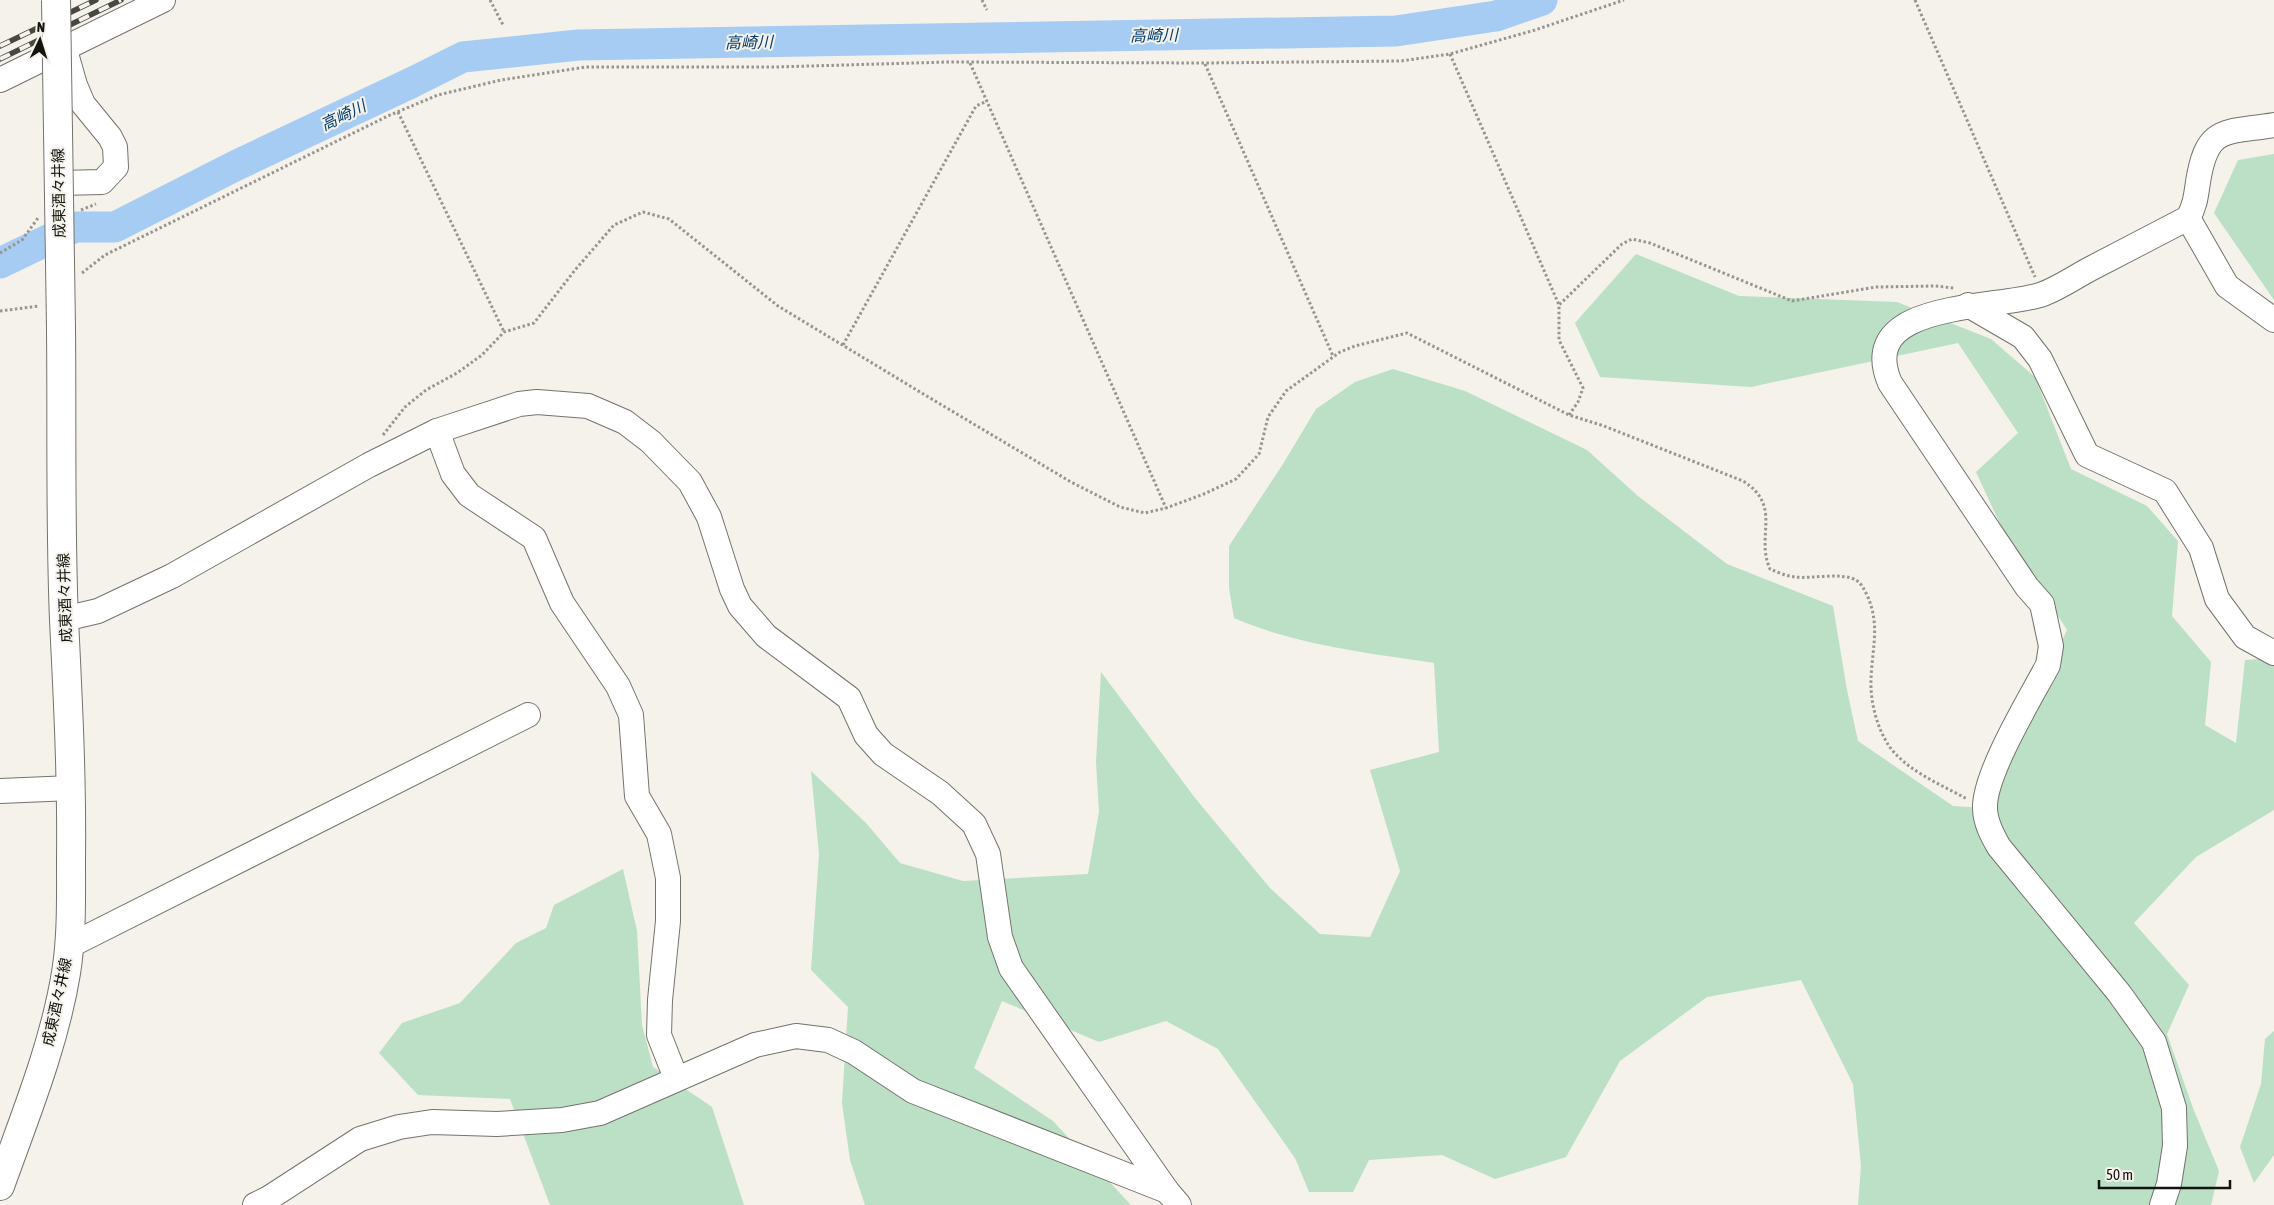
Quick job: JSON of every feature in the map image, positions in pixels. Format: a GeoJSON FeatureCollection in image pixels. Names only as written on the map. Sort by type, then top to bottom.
{"type":"FeatureCollection","features":[{"type":"Feature","properties":{"kind":"main road","name":"成東酒々井線"},"geometry":{"type":"LineString","coordinates":[[0,1186],[45,1057],[66,972],[69,946],[72,788],[70,697],[64,619],[56,0]]}},
{"type":"Feature","properties":{"kind":"street"},"geometry":{"type":"LineString","coordinates":[[0,80],[65,50],[163,0]]}},
{"type":"Feature","properties":{"kind":"street"},"geometry":{"type":"LineString","coordinates":[[58,183],[102,182],[116,167],[115,147],[110,137],[83,104],[75,85],[65,50]]}},
{"type":"Feature","properties":{"kind":"street"},"geometry":{"type":"LineString","coordinates":[[2162,1205],[2169,1184],[2175,1146],[2174,1108],[2154,1042],[2119,993],[1999,847],[1990,831],[1985,808],[1988,788],[1996,765],[2048,665],[2051,646],[2042,604],[2028,587],[1890,383],[1884,368],[1884,352],[1891,338],[1902,327],[1962,297],[2042,294],[2188,218],[2195,207],[2202,158],[2207,145],[2222,133],[2274,125]]}},
{"type":"Feature","properties":{"kind":"street"},"geometry":{"type":"LineString","coordinates":[[2188,218],[2227,286],[2274,320]]}},
{"type":"Feature","properties":{"kind":"street"},"geometry":{"type":"LineString","coordinates":[[1962,297],[2022,337],[2040,360],[2087,455],[2165,491],[2200,548],[2217,599],[2245,637],[2274,653]]}},
{"type":"Feature","properties":{"kind":"street"},"geometry":{"type":"LineString","coordinates":[[64,619],[98,611],[172,576],[369,465],[437,431],[519,404],[538,402],[588,406],[625,422],[652,442],[690,482],[709,517],[732,589],[740,606],[766,636],[849,698],[866,735],[883,754],[940,793],[974,824],[988,854],[1000,937],[1011,968],[1173,1198]]}},
{"type":"Feature","properties":{"kind":"street"},"geometry":{"type":"LineString","coordinates":[[437,431],[453,474],[469,495],[534,538],[562,603],[618,686],[631,715],[637,796],[659,834],[668,878],[668,921],[660,1000],[659,1035],[676,1078]]}},
{"type":"Feature","properties":{"kind":"street"},"geometry":{"type":"LineString","coordinates":[[69,946],[528,715]]}},
{"type":"Feature","properties":{"kind":"street"},"geometry":{"type":"LineString","coordinates":[[0,791],[72,788]]}},
{"type":"Feature","properties":{"kind":"street"},"geometry":{"type":"LineString","coordinates":[[255,1205],[269,1198],[360,1139],[399,1127],[432,1122],[497,1124],[562,1120],[600,1113],[676,1078],[755,1045],[796,1036],[828,1040],[854,1052],[913,1091],[1173,1198]]}},
{"type":"Feature","properties":{"kind":"path"},"geometry":{"type":"LineString","coordinates":[[490,0],[503,25]]}},
{"type":"Feature","properties":{"kind":"path"},"geometry":{"type":"LineString","coordinates":[[982,0],[987,10]]}},
{"type":"Feature","properties":{"kind":"path"},"geometry":{"type":"LineString","coordinates":[[76,277],[105,255],[398,112],[438,95],[501,80],[586,66],[776,67],[970,63],[1401,61],[1450,54],[1535,30],[1624,0]]}},
{"type":"Feature","properties":{"kind":"path"},"geometry":{"type":"LineString","coordinates":[[1915,0],[2042,294]]}},
{"type":"Feature","properties":{"kind":"path"},"geometry":{"type":"LineString","coordinates":[[1450,54],[1559,304],[1559,340],[1583,388],[1578,402],[1569,415]]}},
{"type":"Feature","properties":{"kind":"path"},"geometry":{"type":"LineString","coordinates":[[970,63],[1166,508]]}},
{"type":"Feature","properties":{"kind":"path"},"geometry":{"type":"LineString","coordinates":[[1205,63],[1333,356]]}},
{"type":"Feature","properties":{"kind":"path"},"geometry":{"type":"LineString","coordinates":[[843,345],[976,106],[987,101]]}},
{"type":"Feature","properties":{"kind":"path"},"geometry":{"type":"LineString","coordinates":[[398,112],[504,332]]}},
{"type":"Feature","properties":{"kind":"path"},"geometry":{"type":"LineString","coordinates":[[369,465],[384,432],[405,407],[426,390],[457,373],[482,355],[504,332],[534,322],[614,225],[644,212],[670,219],[778,306],[1072,482],[1120,507],[1145,513],[1166,508],[1236,479],[1259,454],[1268,417],[1286,391],[1333,356],[1355,346],[1407,333],[1569,415],[1632,437],[1743,481],[1756,489],[1766,516],[1765,549],[1766,562],[1770,569],[1794,577],[1846,577],[1856,580],[1862,586],[1871,605],[1876,630],[1871,687],[1873,707],[1883,736],[1900,759],[1923,775],[1985,808]]}},
{"type":"Feature","properties":{"kind":"path"},"geometry":{"type":"LineString","coordinates":[[0,253],[22,240],[26,234]]}},
{"type":"Feature","properties":{"kind":"path"},"geometry":{"type":"LineString","coordinates":[[1559,304],[1622,244],[1632,239],[1650,242],[1792,301],[1876,287],[1935,286],[1962,297]]}},
{"type":"Feature","properties":{"kind":"path"},"geometry":{"type":"LineString","coordinates":[[0,311],[41,305]]}},
{"type":"Feature","properties":{"kind":"green space"},"geometry":{"type":"Polygon","coordinates":[[[2274,154],[2274,300],[2214,213],[2238,160],[2274,154]]]}},
{"type":"Feature","properties":{"kind":"green space"},"geometry":{"type":"Polygon","coordinates":[[[1636,254],[1739,296],[1897,302],[1991,339],[2035,377],[2071,469],[2147,506],[2178,541],[2172,616],[2211,662],[2205,725],[2236,743],[2245,660],[2274,658],[2274,810],[2196,857],[2134,923],[2189,985],[2167,1034],[2193,1108],[2219,1171],[2211,1205],[1858,1205],[1861,1166],[1853,1084],[1801,980],[1707,997],[1620,1061],[1566,1157],[1495,1179],[1442,1155],[1369,1160],[1353,1192],[1309,1192],[1295,1158],[1218,1049],[1166,1021],[1099,1042],[1002,1001],[974,1068],[1053,1121],[1131,1205],[865,1205],[850,1160],[842,1103],[848,1007],[811,970],[819,854],[811,771],[866,823],[900,863],[963,881],[1088,874],[1099,812],[1096,762],[1101,672],[1195,798],[1270,888],[1320,934],[1370,937],[1400,871],[1370,770],[1439,752],[1434,663],[1332,647],[1258,628],[1234,618],[1229,588],[1229,546],[1283,464],[1316,409],[1355,382],[1393,369],[1465,391],[1587,450],[1638,496],[1727,564],[1833,606],[1847,690],[1858,741],[1953,806],[1985,808],[2067,630],[2001,526],[1976,472],[2018,433],[1958,343],[1751,387],[1600,377],[1575,323],[1636,254]]]}},
{"type":"Feature","properties":{"kind":"green space"},"geometry":{"type":"Polygon","coordinates":[[[623,869],[637,931],[642,1025],[653,1067],[712,1107],[744,1205],[550,1205],[510,1099],[418,1095],[379,1053],[402,1023],[460,1003],[516,943],[546,928],[554,905],[623,869]]]}},
{"type":"Feature","properties":{"kind":"green space"},"geometry":{"type":"Polygon","coordinates":[[[2274,1031],[2274,1155],[2254,1183],[2240,1147],[2261,1084],[2265,1039],[2274,1031]]]}},
{"type":"Feature","properties":{"kind":"waterway","name":"高崎川"},"geometry":{"type":"LineString","coordinates":[[0,263],[75,227],[115,227],[237,165],[463,57],[578,45],[1396,31],[1496,16],[1542,0]]}},
{"type":"Feature","properties":{"kind":"railway"},"geometry":{"type":"LineString","coordinates":[[0,46],[96,0]]}},
{"type":"Feature","properties":{"kind":"railway"},"geometry":{"type":"LineString","coordinates":[[0,59],[121,0]]}}]}
